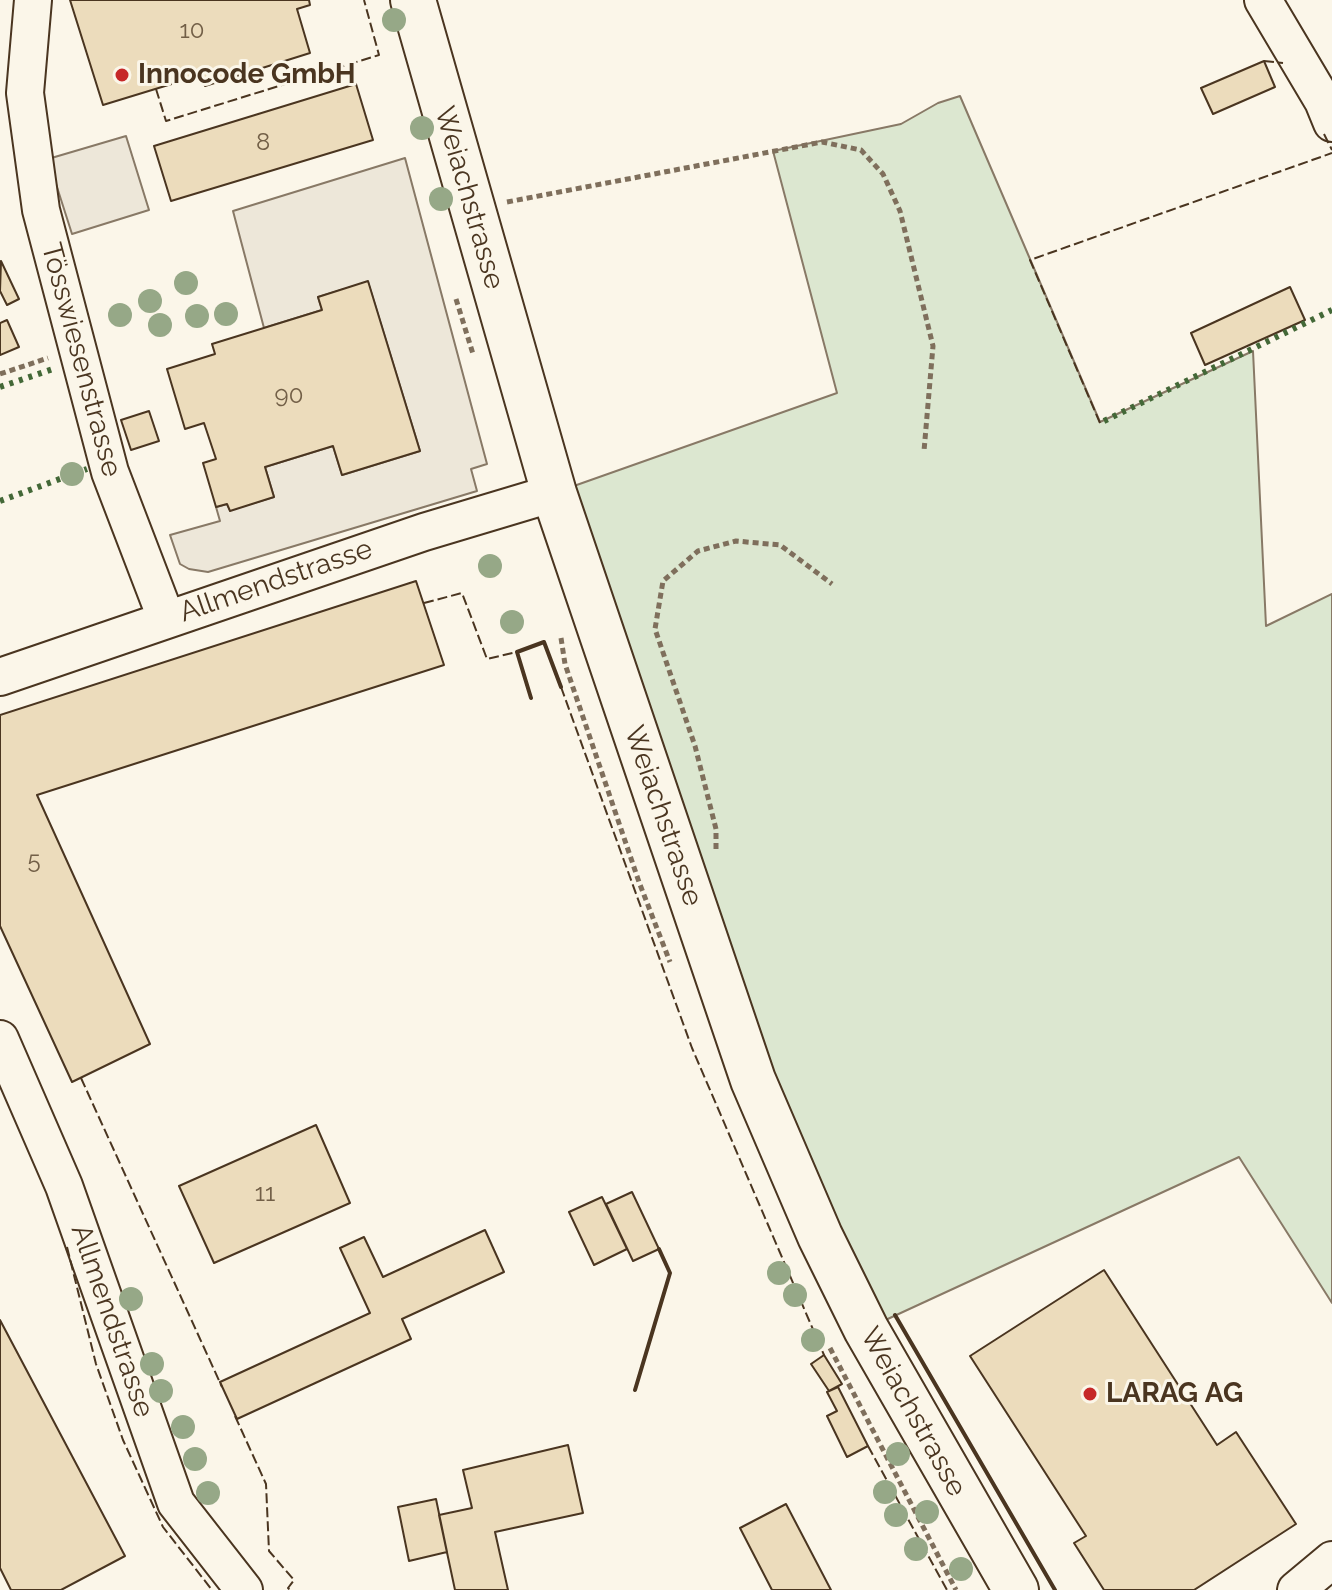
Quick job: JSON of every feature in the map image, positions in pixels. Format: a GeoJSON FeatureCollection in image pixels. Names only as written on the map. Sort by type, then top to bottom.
{"type":"FeatureCollection","features":[{"type":"Feature","properties":{"kind":"main road","name":"Weiachstrasse"},"geometry":{"type":"LineString","coordinates":[[413,0],[554,493],[753,1080],[820,1236],[866,1329],[1016,1590]]}},
{"type":"Feature","properties":{"kind":"street","name":"Tösswiesenstrasse"},"geometry":{"type":"LineString","coordinates":[[33,0],[25,93],[41,210],[110,472],[166,618]]}},
{"type":"Feature","properties":{"kind":"street"},"geometry":{"type":"LineString","coordinates":[[1263,0],[1323,101],[1332,123]]}},
{"type":"Feature","properties":{"kind":"street"},"geometry":{"type":"LineString","coordinates":[[0,63],[25,93]]}},
{"type":"Feature","properties":{"kind":"street","name":"Allmendstrasse"},"geometry":{"type":"LineString","coordinates":[[0,677],[424,532],[554,493]]}},
{"type":"Feature","properties":{"kind":"street","name":"Allmendstrasse"},"geometry":{"type":"LineString","coordinates":[[0,1039],[64,1186],[176,1503],[244,1590]]}},
{"type":"Feature","properties":{"kind":"street"},"geometry":{"type":"LineString","coordinates":[[1296,1590],[1332,1560]]}},
{"type":"Feature","properties":{"kind":"path"},"geometry":{"type":"LineString","coordinates":[[471,209],[822,142],[861,150],[883,174],[900,211],[933,346],[924,451]]}},
{"type":"Feature","properties":{"kind":"path"},"geometry":{"type":"LineString","coordinates":[[0,374],[76,349]]}},
{"type":"Feature","properties":{"kind":"path"},"geometry":{"type":"LineString","coordinates":[[715,858],[716,829],[695,746],[655,629],[663,581],[698,551],[736,541],[780,545],[832,584]]}},
{"type":"Feature","properties":{"kind":"green space"},"geometry":{"type":"Polygon","coordinates":[[[960,96],[1100,422],[1253,351],[1266,626],[1332,594],[1332,1303],[1239,1157],[866,1329],[554,493],[837,393],[773,151],[901,124],[938,103],[960,96]]]}},
{"type":"Feature","properties":{"kind":"shaded area"},"geometry":{"type":"Polygon","coordinates":[[[126,136],[149,210],[72,234],[48,159],[126,136]]]}},
{"type":"Feature","properties":{"kind":"shaded area"},"geometry":{"type":"Polygon","coordinates":[[[405,158],[487,464],[471,469],[477,491],[208,572],[189,569],[180,564],[170,535],[220,521],[216,507],[227,504],[230,510],[274,497],[265,467],[333,446],[342,475],[420,451],[368,282],[318,297],[322,310],[264,328],[233,211],[405,158]]]}},
{"type":"Feature","properties":{"kind":"building"},"geometry":{"type":"Polygon","coordinates":[[[70,0],[309,0],[310,5],[297,9],[310,53],[205,86],[201,75],[103,105],[70,0]]]}},
{"type":"Feature","properties":{"kind":"building"},"geometry":{"type":"Polygon","coordinates":[[[1264,61],[1275,87],[1213,114],[1201,88],[1264,61]]]}},
{"type":"Feature","properties":{"kind":"building"},"geometry":{"type":"Polygon","coordinates":[[[356,84],[373,140],[171,201],[154,146],[356,84]]]}},
{"type":"Feature","properties":{"kind":"building"},"geometry":{"type":"Polygon","coordinates":[[[1,261],[19,299],[7,305],[0,291],[1,261]]]}},
{"type":"Feature","properties":{"kind":"building"},"geometry":{"type":"Polygon","coordinates":[[[368,281],[420,451],[342,475],[333,446],[265,467],[274,497],[230,511],[227,504],[216,507],[203,463],[216,459],[204,423],[185,429],[167,369],[215,354],[212,344],[322,310],[318,297],[368,281]]]}},
{"type":"Feature","properties":{"kind":"building"},"geometry":{"type":"Polygon","coordinates":[[[1290,287],[1305,320],[1205,365],[1191,333],[1290,287]]]}},
{"type":"Feature","properties":{"kind":"building"},"geometry":{"type":"Polygon","coordinates":[[[7,320],[19,347],[0,355],[0,323],[7,320]]]}},
{"type":"Feature","properties":{"kind":"building"},"geometry":{"type":"Polygon","coordinates":[[[149,411],[159,441],[131,450],[121,420],[149,411]]]}},
{"type":"Feature","properties":{"kind":"building"},"geometry":{"type":"Polygon","coordinates":[[[416,581],[444,665],[37,795],[150,1044],[72,1082],[0,926],[0,715],[416,581]]]}},
{"type":"Feature","properties":{"kind":"building"},"geometry":{"type":"Polygon","coordinates":[[[316,1125],[350,1203],[214,1263],[179,1186],[316,1125]]]}},
{"type":"Feature","properties":{"kind":"building"},"geometry":{"type":"Polygon","coordinates":[[[632,1192],[659,1249],[633,1261],[606,1204],[632,1192]]]}},
{"type":"Feature","properties":{"kind":"building"},"geometry":{"type":"Polygon","coordinates":[[[602,1197],[627,1249],[594,1265],[569,1212],[602,1197]]]}},
{"type":"Feature","properties":{"kind":"building"},"geometry":{"type":"Polygon","coordinates":[[[485,1230],[504,1272],[402,1319],[411,1339],[237,1419],[220,1382],[370,1313],[340,1248],[364,1237],[383,1277],[485,1230]]]}},
{"type":"Feature","properties":{"kind":"building","name":"LARAG AG"},"geometry":{"type":"Polygon","coordinates":[[[1104,1270],[1217,1445],[1236,1432],[1296,1524],[1194,1590],[1104,1590],[1074,1543],[1086,1536],[970,1356],[1104,1270]]]}},
{"type":"Feature","properties":{"kind":"building"},"geometry":{"type":"Polygon","coordinates":[[[0,1320],[125,1556],[61,1590],[11,1590],[0,1568],[0,1320]]]}},
{"type":"Feature","properties":{"kind":"building"},"geometry":{"type":"Polygon","coordinates":[[[824,1355],[842,1384],[829,1391],[811,1364],[824,1355]]]}},
{"type":"Feature","properties":{"kind":"building"},"geometry":{"type":"Polygon","coordinates":[[[838,1387],[868,1446],[847,1457],[827,1416],[837,1411],[827,1392],[838,1387]]]}},
{"type":"Feature","properties":{"kind":"building"},"geometry":{"type":"Polygon","coordinates":[[[568,1445],[583,1513],[495,1532],[508,1590],[455,1590],[439,1515],[472,1508],[463,1470],[568,1445]]]}},
{"type":"Feature","properties":{"kind":"building"},"geometry":{"type":"Polygon","coordinates":[[[436,1499],[447,1552],[409,1561],[398,1507],[436,1499]]]}},
{"type":"Feature","properties":{"kind":"building"},"geometry":{"type":"Polygon","coordinates":[[[786,1504],[831,1590],[772,1590],[740,1528],[786,1504]]]}},
{"type":"Feature","properties":{"kind":"hedge"},"geometry":{"type":"LineString","coordinates":[[1104,421],[1332,310]]}},
{"type":"Feature","properties":{"kind":"hedge"},"geometry":{"type":"LineString","coordinates":[[0,387],[53,369]]}},
{"type":"Feature","properties":{"kind":"hedge"},"geometry":{"type":"LineString","coordinates":[[0,501],[87,469]]}},
{"type":"Feature","properties":{"kind":"fence"},"geometry":{"type":"LineString","coordinates":[[156,89],[166,121],[379,55],[364,0]]}},
{"type":"Feature","properties":{"kind":"fence"},"geometry":{"type":"LineString","coordinates":[[1264,61],[1283,63]]}},
{"type":"Feature","properties":{"kind":"fence"},"geometry":{"type":"LineString","coordinates":[[1324,134],[1332,150]]}},
{"type":"Feature","properties":{"kind":"fence"},"geometry":{"type":"LineString","coordinates":[[1100,423],[1030,260],[1332,153]]}},
{"type":"Feature","properties":{"kind":"fence"},"geometry":{"type":"LineString","coordinates":[[424,603],[462,593],[487,659],[517,652]]}},
{"type":"Feature","properties":{"kind":"fence"},"geometry":{"type":"LineString","coordinates":[[561,687],[692,1048],[824,1355]]}},
{"type":"Feature","properties":{"kind":"fence"},"geometry":{"type":"LineString","coordinates":[[81,1078],[222,1387]]}},
{"type":"Feature","properties":{"kind":"fence"},"geometry":{"type":"LineString","coordinates":[[67,1247],[96,1364],[123,1440],[163,1527],[212,1590]]}},
{"type":"Feature","properties":{"kind":"fence"},"geometry":{"type":"LineString","coordinates":[[235,1416],[266,1484],[269,1551],[294,1580],[288,1588],[290,1590]]}},
{"type":"Feature","properties":{"kind":"fence"},"geometry":{"type":"LineString","coordinates":[[868,1446],[947,1590]]}},
{"type":"Feature","properties":{"kind":"wall"},"geometry":{"type":"LineString","coordinates":[[531,698],[517,652],[544,642],[561,687]]}},
{"type":"Feature","properties":{"kind":"wall"},"geometry":{"type":"LineString","coordinates":[[635,1390],[670,1273],[659,1249]]}},
{"type":"Feature","properties":{"kind":"wall"},"geometry":{"type":"LineString","coordinates":[[895,1315],[1055,1590]]}},
{"type":"Feature","properties":{"kind":"place","name":"Innocode GmbH"},"geometry":{"type":"Point","coordinates":[122,75]}},
{"type":"Feature","properties":{"kind":"place","name":"LARAG AG"},"geometry":{"type":"Point","coordinates":[1090,1394]}}]}
